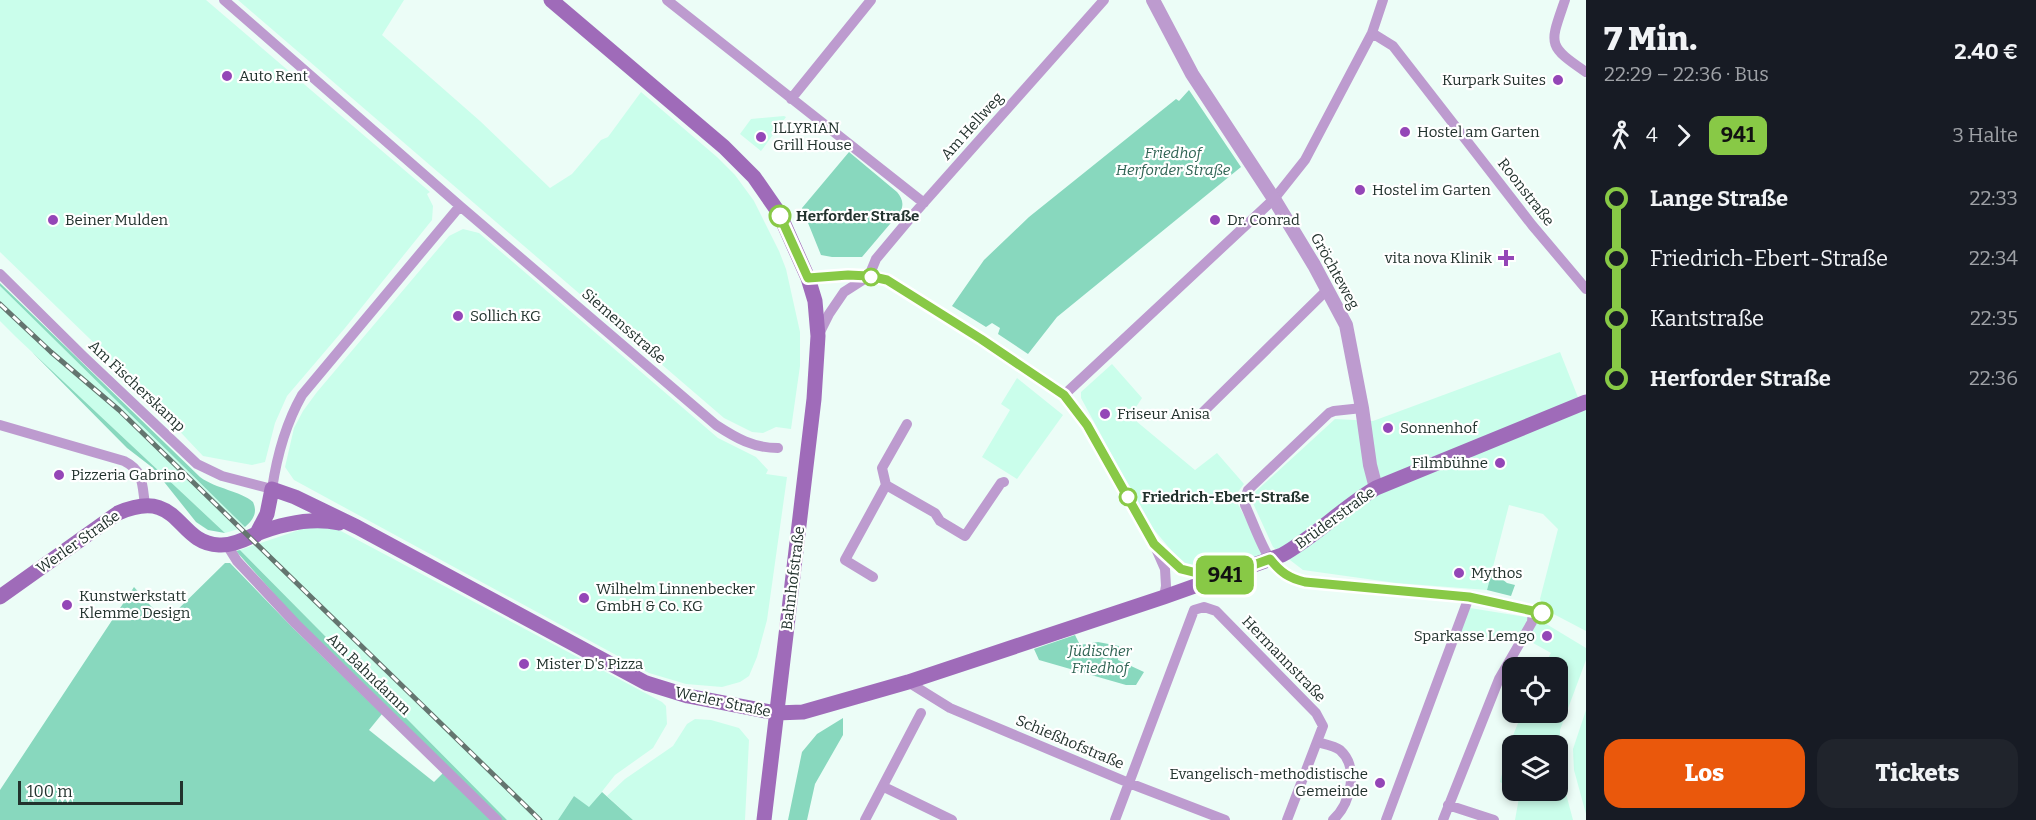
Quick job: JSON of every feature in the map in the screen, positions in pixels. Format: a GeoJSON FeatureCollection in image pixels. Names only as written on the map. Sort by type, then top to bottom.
{"type":"FeatureCollection","features":[{"type":"Feature","properties":{"kind":"main road"},"geometry":{"type":"LineString","coordinates":[[551,0],[724,147],[754,177],[779,213],[808,278],[814,301],[818,336]]}},
{"type":"Feature","properties":{"kind":"main road","name":"Bahnhofstraße"},"geometry":{"type":"LineString","coordinates":[[764,820],[814,399],[818,336]]}},
{"type":"Feature","properties":{"kind":"main road","name":"Brüderstraße"},"geometry":{"type":"LineString","coordinates":[[1217,578],[1270,559],[1301,544],[1357,499],[1376,488],[1586,402]]}},
{"type":"Feature","properties":{"kind":"main road"},"geometry":{"type":"LineString","coordinates":[[256,535],[267,514],[272,489]]}},
{"type":"Feature","properties":{"kind":"main road","name":"Werler Straße"},"geometry":{"type":"LineString","coordinates":[[272,489],[295,497],[357,527],[646,683],[688,696],[776,713],[803,712],[908,682],[1217,578]]}},
{"type":"Feature","properties":{"kind":"main road"},"geometry":{"type":"LineString","coordinates":[[145,505],[162,508],[172,514],[199,539],[227,545]]}},
{"type":"Feature","properties":{"kind":"main road","name":"Werler Straße"},"geometry":{"type":"LineString","coordinates":[[0,597],[118,513],[134,506],[145,505]]}},
{"type":"Feature","properties":{"kind":"main road","name":"Werler Straße"},"geometry":{"type":"LineString","coordinates":[[227,545],[304,520],[323,520],[357,527]]}},
{"type":"Feature","properties":{"kind":"street","name":"Siemensstraße"},"geometry":{"type":"LineString","coordinates":[[224,0],[716,425],[739,440],[762,448],[778,448]]}},
{"type":"Feature","properties":{"kind":"street"},"geometry":{"type":"LineString","coordinates":[[667,0],[924,203]]}},
{"type":"Feature","properties":{"kind":"street"},"geometry":{"type":"LineString","coordinates":[[791,99],[871,0]]}},
{"type":"Feature","properties":{"kind":"street","name":"Am Hellweg"},"geometry":{"type":"LineString","coordinates":[[869,276],[876,259],[1104,0]]}},
{"type":"Feature","properties":{"kind":"street","name":"Gröchteweg"},"geometry":{"type":"LineString","coordinates":[[1153,0],[1192,74],[1274,198],[1346,325],[1376,488]]}},
{"type":"Feature","properties":{"kind":"street"},"geometry":{"type":"LineString","coordinates":[[1064,395],[1274,198],[1305,160],[1372,33],[1383,0]]}},
{"type":"Feature","properties":{"kind":"street"},"geometry":{"type":"LineString","coordinates":[[1565,0],[1553,35],[1555,48],[1564,58],[1586,72]]}},
{"type":"Feature","properties":{"kind":"street","name":"Roonstraße"},"geometry":{"type":"LineString","coordinates":[[1372,33],[1393,46],[1532,225],[1586,289]]}},
{"type":"Feature","properties":{"kind":"street"},"geometry":{"type":"LineString","coordinates":[[272,489],[282,437],[290,416],[302,395],[460,206]]}},
{"type":"Feature","properties":{"kind":"street","name":"Am Fischerskamp"},"geometry":{"type":"LineString","coordinates":[[0,274],[197,464],[222,476],[272,489]]}},
{"type":"Feature","properties":{"kind":"street"},"geometry":{"type":"LineString","coordinates":[[808,278],[848,275],[887,280],[1036,374],[1064,395],[1087,425],[1154,544],[1165,569],[1164,597]]}},
{"type":"Feature","properties":{"kind":"street"},"geometry":{"type":"LineString","coordinates":[[818,336],[844,292],[869,276]]}},
{"type":"Feature","properties":{"kind":"street"},"geometry":{"type":"LineString","coordinates":[[1202,413],[1327,290]]}},
{"type":"Feature","properties":{"kind":"street"},"geometry":{"type":"LineString","coordinates":[[1362,408],[1329,413],[1248,490],[1245,505],[1270,559],[1281,572],[1290,578],[1305,582],[1469,597],[1533,610],[1532,622],[1499,679],[1443,820]]}},
{"type":"Feature","properties":{"kind":"street"},"geometry":{"type":"LineString","coordinates":[[873,577],[845,560],[886,485],[882,468],[907,424]]}},
{"type":"Feature","properties":{"kind":"street"},"geometry":{"type":"LineString","coordinates":[[0,425],[124,460],[138,470],[145,505]]}},
{"type":"Feature","properties":{"kind":"street"},"geometry":{"type":"LineString","coordinates":[[886,485],[935,513],[940,521],[965,536],[1001,483],[1004,482]]}},
{"type":"Feature","properties":{"kind":"street"},"geometry":{"type":"LineString","coordinates":[[1154,544],[1181,569],[1217,578]]}},
{"type":"Feature","properties":{"kind":"street","name":"Am Bahndamm"},"geometry":{"type":"LineString","coordinates":[[227,545],[237,561],[296,624],[497,820]]}},
{"type":"Feature","properties":{"kind":"street"},"geometry":{"type":"LineString","coordinates":[[1386,820],[1469,597]]}},
{"type":"Feature","properties":{"kind":"street","name":"Hermannstraße"},"geometry":{"type":"LineString","coordinates":[[1129,783],[1194,610],[1204,607],[1216,611],[1316,713],[1323,726],[1287,820]]}},
{"type":"Feature","properties":{"kind":"street","name":"Schießhofstraße"},"geometry":{"type":"LineString","coordinates":[[908,682],[950,708],[1129,783],[1225,820]]}},
{"type":"Feature","properties":{"kind":"street"},"geometry":{"type":"LineString","coordinates":[[865,820],[921,713]]}},
{"type":"Feature","properties":{"kind":"street"},"geometry":{"type":"LineString","coordinates":[[1317,742],[1339,749],[1350,764],[1351,782],[1340,813],[1333,820]]}},
{"type":"Feature","properties":{"kind":"street"},"geometry":{"type":"LineString","coordinates":[[1115,820],[1129,783]]}},
{"type":"Feature","properties":{"kind":"street"},"geometry":{"type":"LineString","coordinates":[[884,787],[951,820]]}},
{"type":"Feature","properties":{"kind":"street"},"geometry":{"type":"LineString","coordinates":[[1448,805],[1494,820]]}},
{"type":"Feature","properties":{"kind":"shaded area"},"geometry":{"type":"Polygon","coordinates":[[[0,0],[206,0],[430,192],[427,194],[433,206],[432,220],[287,396],[275,423],[265,462],[252,465],[203,456],[119,367],[0,252],[0,0]]]}},
{"type":"Feature","properties":{"kind":"shaded area"},"geometry":{"type":"Polygon","coordinates":[[[238,0],[404,0],[382,35],[480,121],[550,188],[572,174],[601,140],[608,137],[641,92],[735,175],[754,201],[779,251],[786,269],[800,332],[800,366],[791,429],[776,427],[763,433],[752,432],[724,418],[238,0]]]}},
{"type":"Feature","properties":{"kind":"shaded area"},"geometry":{"type":"Polygon","coordinates":[[[786,117],[761,151],[740,134],[751,119],[786,117]]]}},
{"type":"Feature","properties":{"kind":"shaded area"},"geometry":{"type":"Polygon","coordinates":[[[463,229],[479,233],[718,438],[756,457],[768,470],[766,474],[787,477],[767,620],[757,657],[749,676],[740,682],[722,687],[686,684],[649,673],[294,480],[285,467],[294,428],[317,392],[449,236],[463,229]]]}},
{"type":"Feature","properties":{"kind":"shaded area"},"geometry":{"type":"Polygon","coordinates":[[[0,286],[245,527],[225,533],[16,337],[0,321],[0,286]]]}},
{"type":"Feature","properties":{"kind":"shaded area"},"geometry":{"type":"Polygon","coordinates":[[[1560,352],[1583,410],[1586,409],[1586,631],[1544,609],[1540,599],[1558,529],[1543,514],[1509,505],[1487,590],[1396,583],[1303,570],[1273,547],[1252,501],[1253,494],[1335,419],[1373,421],[1560,352]]]}},
{"type":"Feature","properties":{"kind":"shaded area"},"geometry":{"type":"Polygon","coordinates":[[[1112,364],[1142,398],[1130,416],[1195,470],[1217,453],[1244,484],[1234,497],[1266,556],[1219,571],[1182,563],[1150,525],[1081,398],[1081,392],[1112,364]]]}},
{"type":"Feature","properties":{"kind":"shaded area"},"geometry":{"type":"Polygon","coordinates":[[[1017,378],[1063,415],[1017,479],[982,457],[1010,410],[1001,404],[1017,378]]]}},
{"type":"Feature","properties":{"kind":"shaded area"},"geometry":{"type":"Polygon","coordinates":[[[305,528],[339,530],[662,702],[666,706],[667,724],[653,748],[615,775],[589,808],[574,796],[558,820],[507,820],[240,550],[305,528]]]}},
{"type":"Feature","properties":{"kind":"shaded area"},"geometry":{"type":"Polygon","coordinates":[[[1470,608],[1538,619],[1586,648],[1586,660],[1568,708],[1568,657],[1549,657],[1551,653],[1526,639],[1516,642],[1459,633],[1470,608]]]}},
{"type":"Feature","properties":{"kind":"shaded area"},"geometry":{"type":"Polygon","coordinates":[[[1586,710],[1586,814],[1574,770],[1573,749],[1586,710]]]}},
{"type":"Feature","properties":{"kind":"shaded area"},"geometry":{"type":"Polygon","coordinates":[[[695,719],[711,720],[739,728],[749,740],[745,820],[633,820],[607,796],[625,779],[673,746],[687,724],[695,719]]]}},
{"type":"Feature","properties":{"kind":"shaded area"},"geometry":{"type":"Polygon","coordinates":[[[1518,723],[1563,723],[1560,735],[1513,735],[1518,723]]]}},
{"type":"Feature","properties":{"kind":"shaded area"},"geometry":{"type":"Polygon","coordinates":[[[1518,801],[1568,801],[1573,820],[1515,820],[1518,801]]]}},
{"type":"Feature","properties":{"kind":"green space","name":"Friedhof Herforder Straße"},"geometry":{"type":"Polygon","coordinates":[[[1189,90],[1241,167],[1057,317],[1028,354],[998,334],[1000,328],[992,323],[986,327],[952,306],[984,260],[1029,217],[1176,99],[1179,101],[1189,90]]]}},
{"type":"Feature","properties":{"kind":"green space"},"geometry":{"type":"Polygon","coordinates":[[[849,152],[897,192],[902,201],[902,208],[862,257],[821,255],[802,208],[849,152]]]}},
{"type":"Feature","properties":{"kind":"green space"},"geometry":{"type":"Polygon","coordinates":[[[0,283],[200,477],[253,502],[255,513],[248,524],[245,527],[0,286],[0,283]]]}},
{"type":"Feature","properties":{"kind":"green space"},"geometry":{"type":"Polygon","coordinates":[[[32,352],[225,533],[208,530],[196,522],[153,468],[127,448],[32,352]]]}},
{"type":"Feature","properties":{"kind":"green space"},"geometry":{"type":"Polygon","coordinates":[[[240,550],[507,820],[500,820],[299,622],[236,551],[240,550]]]}},
{"type":"Feature","properties":{"kind":"green space"},"geometry":{"type":"Polygon","coordinates":[[[225,563],[230,563],[382,714],[369,730],[434,782],[444,772],[494,820],[0,820],[0,790],[134,587],[165,622],[225,563]]]}},
{"type":"Feature","properties":{"kind":"green space"},"geometry":{"type":"Polygon","coordinates":[[[1492,571],[1507,583],[1515,585],[1511,596],[1487,590],[1492,571]]]}},
{"type":"Feature","properties":{"kind":"green space","name":"Jüdischer Friedhof"},"geometry":{"type":"Polygon","coordinates":[[[1075,635],[1080,645],[1098,642],[1119,646],[1118,660],[1144,672],[1136,685],[1126,685],[1039,660],[1034,649],[1075,635]]]}},
{"type":"Feature","properties":{"kind":"green space"},"geometry":{"type":"Polygon","coordinates":[[[843,718],[843,735],[815,784],[807,820],[788,820],[802,752],[817,734],[843,718]]]}},
{"type":"Feature","properties":{"kind":"green space"},"geometry":{"type":"Polygon","coordinates":[[[602,792],[633,820],[558,820],[574,796],[589,807],[602,792]]]}},
{"type":"Feature","properties":{"kind":"railway"},"geometry":{"type":"LineString","coordinates":[[0,304],[51,352],[119,410],[540,820]]}},
{"type":"Feature","properties":{"kind":"bus line","name":"941"},"geometry":{"type":"LineString","coordinates":[[780,216],[808,278],[848,275],[887,280],[1036,374],[1064,395],[1087,425],[1154,544],[1181,569],[1217,578],[1270,559],[1281,572],[1290,578],[1305,582],[1483,598],[1542,613]]}},
{"type":"Feature","properties":{"kind":"place","name":"Auto Rent"},"geometry":{"type":"Point","coordinates":[227,76]}},
{"type":"Feature","properties":{"kind":"place","name":"Kurpark Suites"},"geometry":{"type":"Point","coordinates":[1558,80]}},
{"type":"Feature","properties":{"kind":"place","name":"Hostel am Garten"},"geometry":{"type":"Point","coordinates":[1405,132]}},
{"type":"Feature","properties":{"kind":"place","name":"ILLYRIAN Grill House"},"geometry":{"type":"Point","coordinates":[761,137]}},
{"type":"Feature","properties":{"kind":"place","name":"Hostel im Garten"},"geometry":{"type":"Point","coordinates":[1360,190]}},
{"type":"Feature","properties":{"kind":"place","name":"Herforder Straße"},"geometry":{"type":"Point","coordinates":[780,216]}},
{"type":"Feature","properties":{"kind":"place","name":"Beiner Mulden"},"geometry":{"type":"Point","coordinates":[53,220]}},
{"type":"Feature","properties":{"kind":"place","name":"Dr. Conrad"},"geometry":{"type":"Point","coordinates":[1215,220]}},
{"type":"Feature","properties":{"kind":"place","name":"vita nova Klinik"},"geometry":{"type":"Point","coordinates":[1506,258]}},
{"type":"Feature","properties":{"kind":"place","name":"Sollich KG"},"geometry":{"type":"Point","coordinates":[458,316]}},
{"type":"Feature","properties":{"kind":"place","name":"Friseur Anisa"},"geometry":{"type":"Point","coordinates":[1105,414]}},
{"type":"Feature","properties":{"kind":"place","name":"Sonnenhof"},"geometry":{"type":"Point","coordinates":[1388,428]}},
{"type":"Feature","properties":{"kind":"place","name":"Filmbühne"},"geometry":{"type":"Point","coordinates":[1500,463]}},
{"type":"Feature","properties":{"kind":"place","name":"Pizzeria Gabrino"},"geometry":{"type":"Point","coordinates":[59,475]}},
{"type":"Feature","properties":{"kind":"place","name":"Friedrich-Ebert-Straße"},"geometry":{"type":"Point","coordinates":[1128,497]}},
{"type":"Feature","properties":{"kind":"place","name":"Mythos"},"geometry":{"type":"Point","coordinates":[1459,573]}},
{"type":"Feature","properties":{"kind":"place","name":"Wilhelm Linnenbecker GmbH & Co. KG"},"geometry":{"type":"Point","coordinates":[584,598]}},
{"type":"Feature","properties":{"kind":"place","name":"Kunstwerkstatt Klemme Design"},"geometry":{"type":"Point","coordinates":[67,605]}},
{"type":"Feature","properties":{"kind":"place","name":"Sparkasse Lemgo"},"geometry":{"type":"Point","coordinates":[1547,636]}},
{"type":"Feature","properties":{"kind":"place","name":"Mister D's Pizza"},"geometry":{"type":"Point","coordinates":[524,664]}},
{"type":"Feature","properties":{"kind":"place","name":"Evangelisch-methodistische Gemeinde"},"geometry":{"type":"Point","coordinates":[1380,783]}}]}
